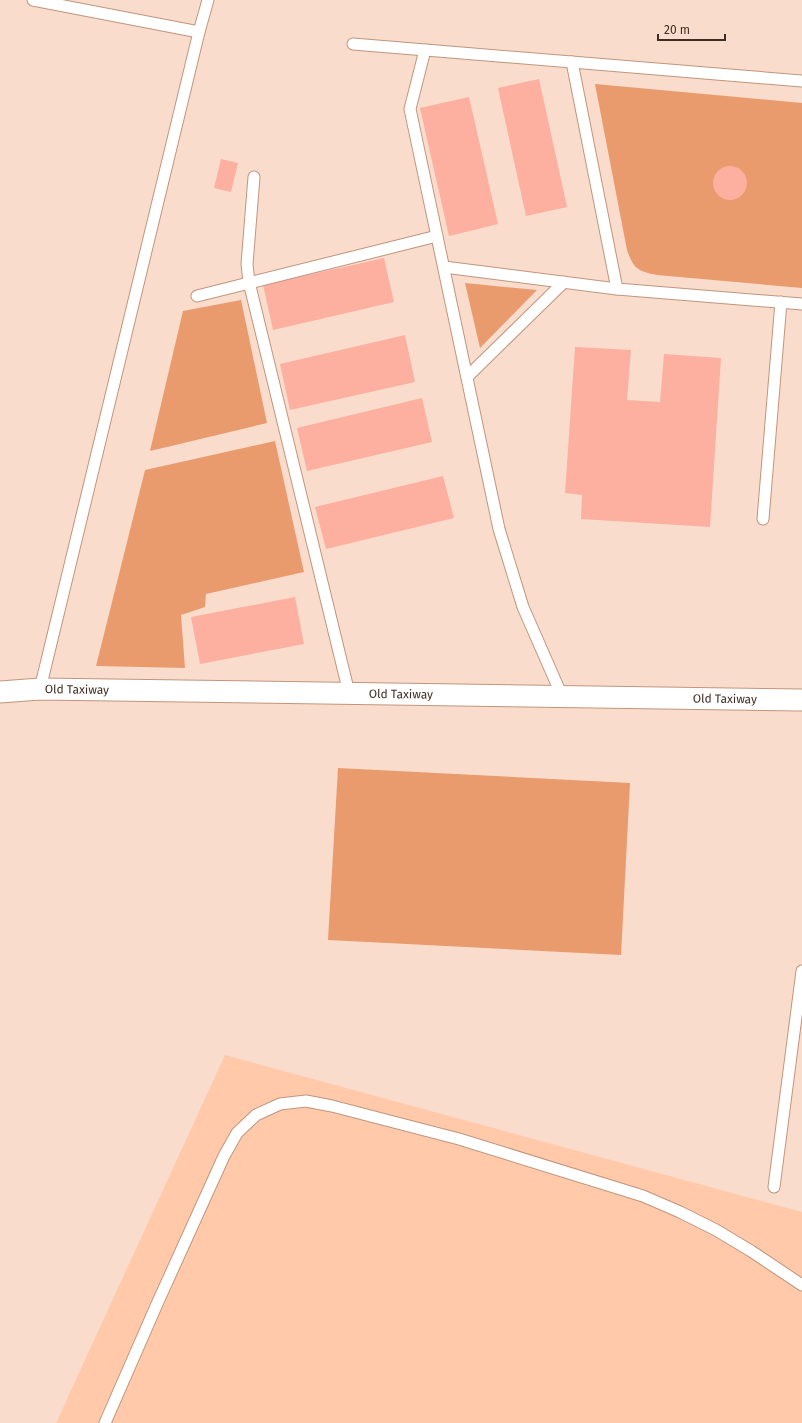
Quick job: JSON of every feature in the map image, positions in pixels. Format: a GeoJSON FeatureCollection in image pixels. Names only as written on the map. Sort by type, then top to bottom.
{"type":"FeatureCollection","features":[{"type":"Feature","properties":{"kind":"street","name":"Old Taxiway"},"geometry":{"type":"LineString","coordinates":[[0,692],[40,689],[802,700]]}},
{"type":"Feature","properties":{"kind":"lane"},"geometry":{"type":"LineString","coordinates":[[33,0],[199,32]]}},
{"type":"Feature","properties":{"kind":"lane"},"geometry":{"type":"LineString","coordinates":[[40,689],[208,0]]}},
{"type":"Feature","properties":{"kind":"lane"},"geometry":{"type":"LineString","coordinates":[[353,44],[802,81]]}},
{"type":"Feature","properties":{"kind":"lane"},"geometry":{"type":"LineString","coordinates":[[425,50],[410,109],[499,529],[523,607],[562,696]]}},
{"type":"Feature","properties":{"kind":"lane"},"geometry":{"type":"LineString","coordinates":[[572,62],[618,289]]}},
{"type":"Feature","properties":{"kind":"lane"},"geometry":{"type":"LineString","coordinates":[[254,177],[247,264],[249,282],[349,693]]}},
{"type":"Feature","properties":{"kind":"lane"},"geometry":{"type":"LineString","coordinates":[[197,296],[437,236]]}},
{"type":"Feature","properties":{"kind":"lane"},"geometry":{"type":"LineString","coordinates":[[444,267],[618,289],[802,304]]}},
{"type":"Feature","properties":{"kind":"lane"},"geometry":{"type":"LineString","coordinates":[[467,377],[564,282]]}},
{"type":"Feature","properties":{"kind":"lane"},"geometry":{"type":"LineString","coordinates":[[763,519],[781,302]]}},
{"type":"Feature","properties":{"kind":"lane"},"geometry":{"type":"LineString","coordinates":[[774,1187],[802,972]]}},
{"type":"Feature","properties":{"kind":"lane"},"geometry":{"type":"LineString","coordinates":[[105,1423],[163,1290],[236,1133],[256,1115],[280,1104],[306,1101],[332,1106],[459,1139],[643,1196],[716,1230],[802,1285]]}},
{"type":"Feature","properties":{"kind":"shaded area"},"geometry":{"type":"Polygon","coordinates":[[[595,84],[802,103],[802,288],[657,275],[637,268],[627,250],[595,84]]]}},
{"type":"Feature","properties":{"kind":"shaded area"},"geometry":{"type":"Polygon","coordinates":[[[465,283],[537,290],[480,348],[465,283]]]}},
{"type":"Feature","properties":{"kind":"shaded area"},"geometry":{"type":"Polygon","coordinates":[[[241,300],[267,423],[150,451],[183,311],[241,300]]]}},
{"type":"Feature","properties":{"kind":"shaded area"},"geometry":{"type":"Polygon","coordinates":[[[275,441],[304,572],[206,594],[205,607],[181,615],[185,668],[96,666],[145,470],[275,441]]]}},
{"type":"Feature","properties":{"kind":"shaded area"},"geometry":{"type":"Polygon","coordinates":[[[338,768],[630,783],[621,955],[328,940],[338,768]]]}},
{"type":"Feature","properties":{"kind":"shaded area"},"geometry":{"type":"Polygon","coordinates":[[[225,1055],[802,1212],[802,1423],[56,1423],[225,1055]]]}},
{"type":"Feature","properties":{"kind":"building"},"geometry":{"type":"Polygon","coordinates":[[[539,79],[567,207],[526,216],[498,88],[539,79]]]}},
{"type":"Feature","properties":{"kind":"building"},"geometry":{"type":"Polygon","coordinates":[[[469,97],[498,224],[449,236],[420,108],[469,97]]]}},
{"type":"Feature","properties":{"kind":"building"},"geometry":{"type":"Polygon","coordinates":[[[221,159],[238,163],[231,192],[214,188],[221,159]]]}},
{"type":"Feature","properties":{"kind":"building"},"geometry":{"type":"Polygon","coordinates":[[[730,166],[742,171],[747,183],[742,195],[730,200],[718,195],[713,183],[718,171],[730,166]]]}},
{"type":"Feature","properties":{"kind":"building"},"geometry":{"type":"Polygon","coordinates":[[[384,258],[394,302],[273,330],[263,285],[384,258]]]}},
{"type":"Feature","properties":{"kind":"building"},"geometry":{"type":"Polygon","coordinates":[[[405,335],[415,382],[290,410],[280,364],[405,335]]]}},
{"type":"Feature","properties":{"kind":"building"},"geometry":{"type":"Polygon","coordinates":[[[575,347],[631,350],[627,400],[660,402],[664,354],[721,358],[710,527],[581,519],[582,495],[565,493],[575,347]]]}},
{"type":"Feature","properties":{"kind":"building"},"geometry":{"type":"Polygon","coordinates":[[[422,398],[432,442],[307,471],[297,428],[422,398]]]}},
{"type":"Feature","properties":{"kind":"building"},"geometry":{"type":"Polygon","coordinates":[[[443,476],[454,518],[326,549],[315,507],[443,476]]]}},
{"type":"Feature","properties":{"kind":"building"},"geometry":{"type":"Polygon","coordinates":[[[295,597],[304,644],[200,664],[191,617],[295,597]]]}}]}
